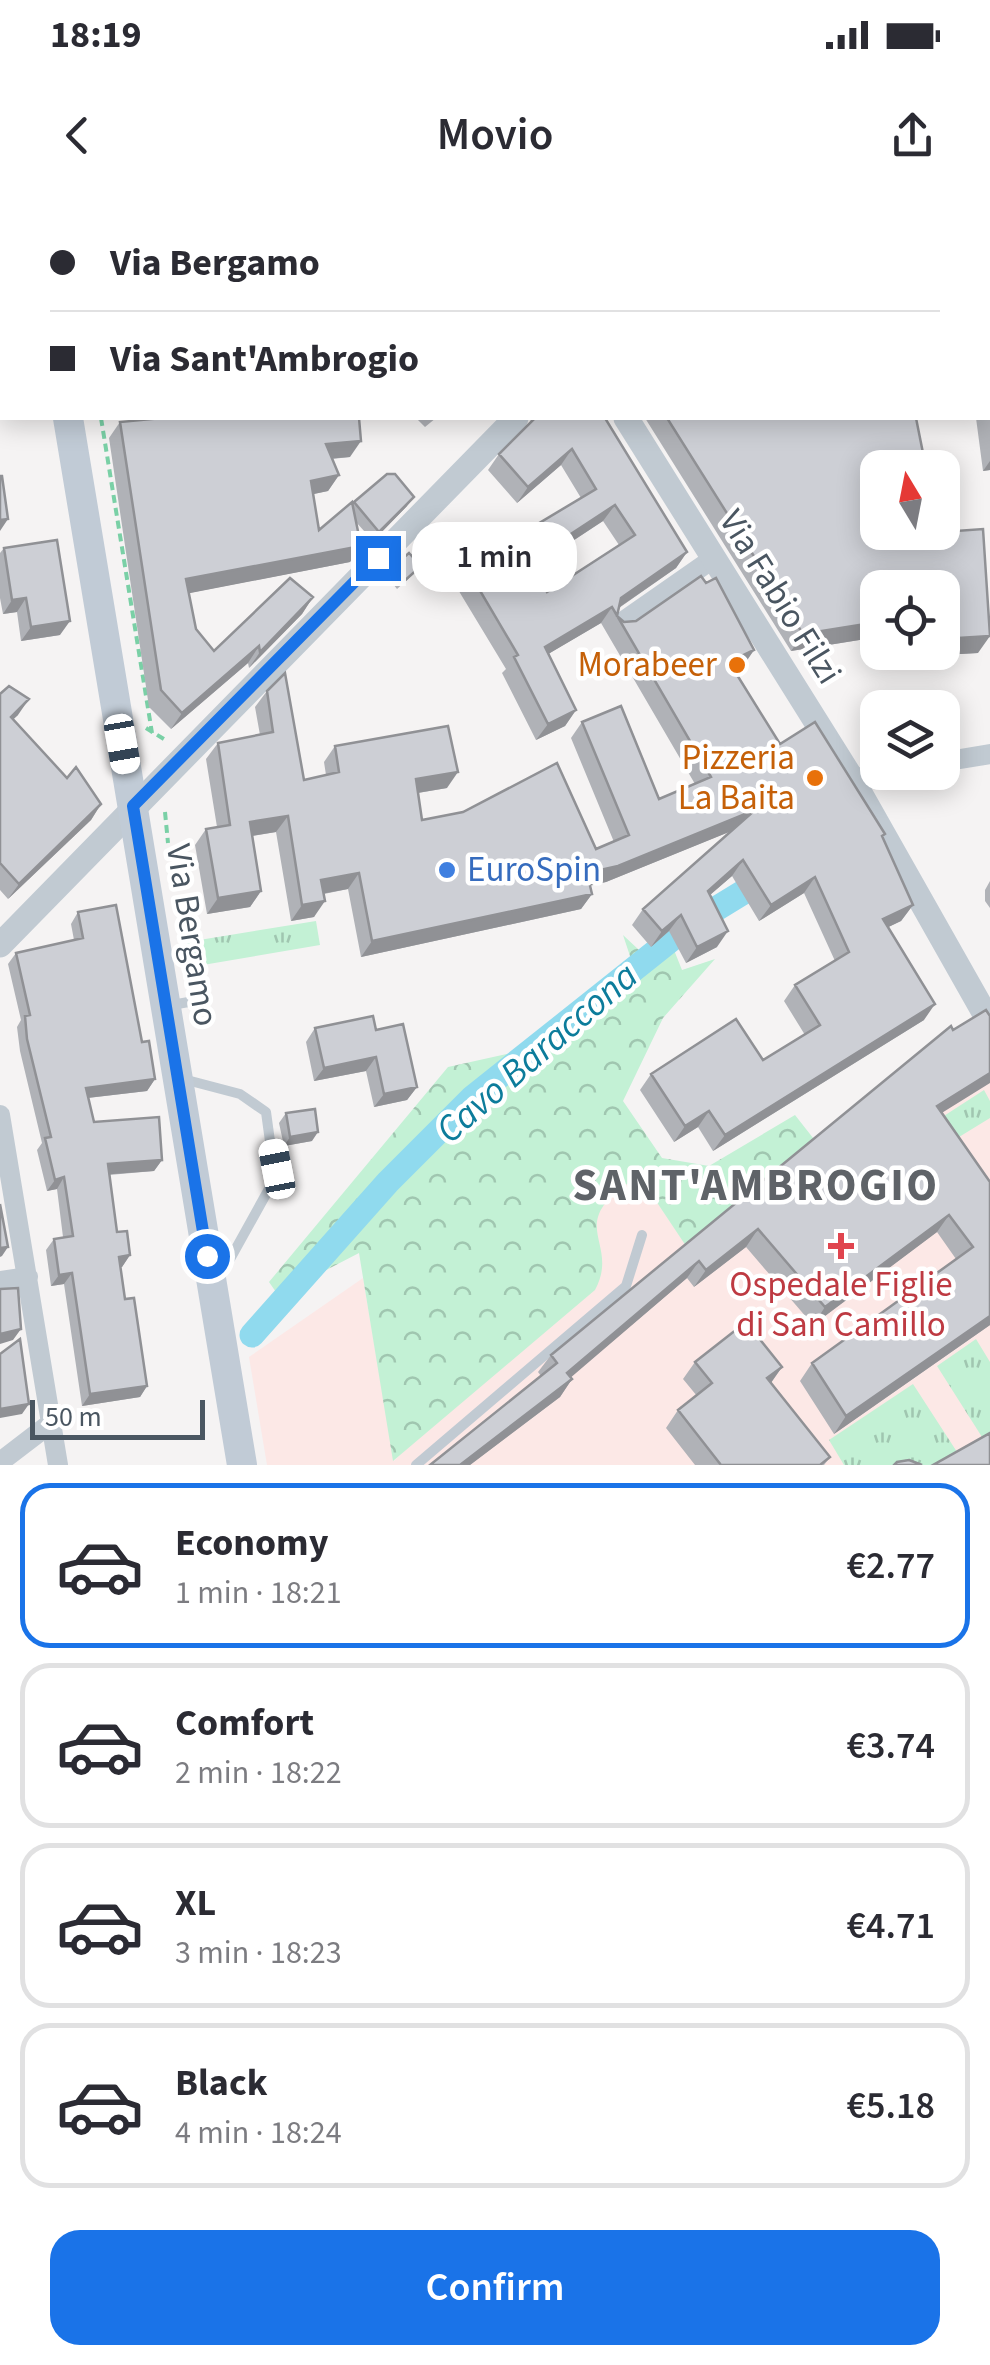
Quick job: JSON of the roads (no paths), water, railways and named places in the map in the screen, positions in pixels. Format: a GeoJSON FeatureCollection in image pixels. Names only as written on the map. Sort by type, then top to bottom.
{"type":"FeatureCollection","features":[{"type":"Feature","properties":{"kind":"main road","name":"Via Bergamo"},"geometry":{"type":"LineString","coordinates":[[68,420],[132,732],[133,806],[180,1004],[178,1078],[242,1465]]}},
{"type":"Feature","properties":{"kind":"street"},"geometry":{"type":"LineString","coordinates":[[0,945],[514,420]]}},
{"type":"Feature","properties":{"kind":"street","name":"Via Fabio Filzi"},"geometry":{"type":"LineString","coordinates":[[627,420],[852,779],[990,1023]]}},
{"type":"Feature","properties":{"kind":"street"},"geometry":{"type":"LineString","coordinates":[[618,625],[714,558]]}},
{"type":"Feature","properties":{"kind":"street"},"geometry":{"type":"LineString","coordinates":[[960,759],[990,754]]}},
{"type":"Feature","properties":{"kind":"street"},"geometry":{"type":"LineString","coordinates":[[852,779],[860,777]]}},
{"type":"Feature","properties":{"kind":"street"},"geometry":{"type":"LineString","coordinates":[[0,1115],[58,1465]]}},
{"type":"Feature","properties":{"kind":"street"},"geometry":{"type":"LineString","coordinates":[[0,1281],[28,1277]]}},
{"type":"Feature","properties":{"kind":"street"},"geometry":{"type":"LineString","coordinates":[[0,1462],[51,1423]]}},
{"type":"Feature","properties":{"kind":"lane"},"geometry":{"type":"LineString","coordinates":[[178,1078],[240,1094],[266,1112],[277,1169],[212,1292]]}},
{"type":"Feature","properties":{"kind":"lane"},"geometry":{"type":"LineString","coordinates":[[416,1465],[626,1286],[642,1235]]}},
{"type":"Feature","properties":{"kind":"waterway","name":"Cavo Baraccona"},"geometry":{"type":"LineString","coordinates":[[252,1335],[388,1182],[472,1098],[688,926],[760,882]]}},
{"type":"Feature","properties":{"kind":"place","name":"Morabeer"},"geometry":{"type":"Point","coordinates":[737,665]}},
{"type":"Feature","properties":{"kind":"place","name":"Pizzeria La Baita"},"geometry":{"type":"Point","coordinates":[815,778]}},
{"type":"Feature","properties":{"kind":"place","name":"EuroSpin"},"geometry":{"type":"Point","coordinates":[447,870]}},
{"type":"Feature","properties":{"kind":"place","name":"Ospedale Figlie di San Camillo"},"geometry":{"type":"Point","coordinates":[841,1246]}},
{"type":"Feature","properties":{"kind":"district","name":"SANT'AMBROGIO"},"geometry":{"type":"Point","coordinates":[756,1186]}}]}
